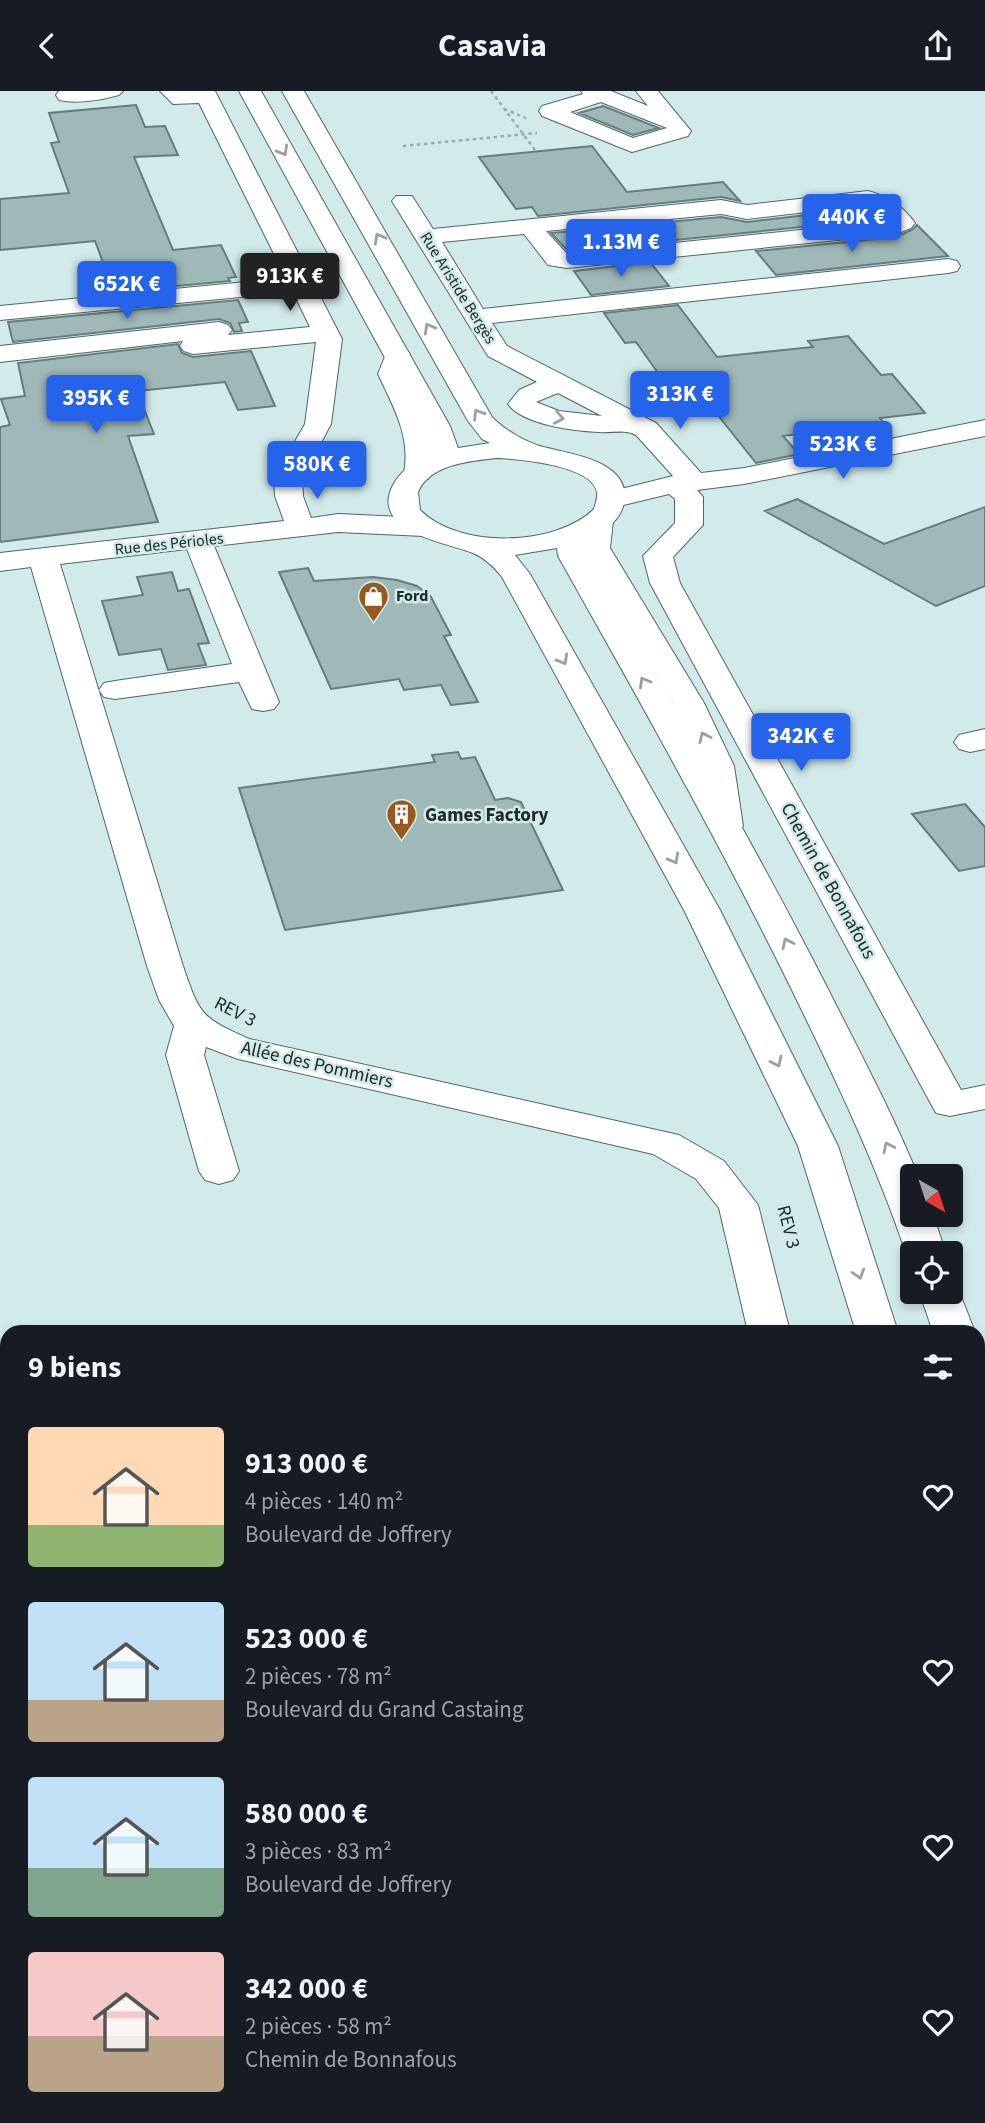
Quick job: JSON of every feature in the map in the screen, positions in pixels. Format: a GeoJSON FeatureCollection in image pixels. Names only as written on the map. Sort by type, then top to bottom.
{"type":"FeatureCollection","features":[{"type":"Feature","properties":{"kind":"street"},"geometry":{"type":"LineString","coordinates":[[67,95],[112,91]]}},
{"type":"Feature","properties":{"kind":"street"},"geometry":{"type":"LineString","coordinates":[[171,91],[181,99],[205,93],[329,339],[318,424],[288,478],[289,496],[301,527]]}},
{"type":"Feature","properties":{"kind":"street"},"geometry":{"type":"LineString","coordinates":[[250,91],[397,354],[391,374],[418,435],[422,457],[428,467]]}},
{"type":"Feature","properties":{"kind":"street"},"geometry":{"type":"LineString","coordinates":[[293,91],[481,421],[492,433],[529,451]]}},
{"type":"Feature","properties":{"kind":"street"},"geometry":{"type":"LineString","coordinates":[[647,91],[683,133]]}},
{"type":"Feature","properties":{"kind":"street"},"geometry":{"type":"LineString","coordinates":[[597,93],[683,133],[632,145],[550,111],[597,93]]}},
{"type":"Feature","properties":{"kind":"street"},"geometry":{"type":"LineString","coordinates":[[426,237],[530,226],[721,207],[747,212],[868,198],[879,201],[903,223],[896,227],[567,261],[557,260],[530,226]]}},
{"type":"Feature","properties":{"kind":"street","name":"Rue Aristide Bergès"},"geometry":{"type":"LineString","coordinates":[[404,201],[497,351],[646,429],[684,483]]}},
{"type":"Feature","properties":{"kind":"street"},"geometry":{"type":"LineString","coordinates":[[475,317],[948,266]]}},
{"type":"Feature","properties":{"kind":"street"},"geometry":{"type":"LineString","coordinates":[[0,313],[302,285]]}},
{"type":"Feature","properties":{"kind":"street"},"geometry":{"type":"LineString","coordinates":[[0,354],[219,330]]}},
{"type":"Feature","properties":{"kind":"street"},"geometry":{"type":"LineString","coordinates":[[121,354],[326,333]]}},
{"type":"Feature","properties":{"kind":"street"},"geometry":{"type":"LineString","coordinates":[[561,385],[538,390],[524,398],[521,404],[529,411],[555,418],[597,424],[634,423]]}},
{"type":"Feature","properties":{"kind":"street"},"geometry":{"type":"LineString","coordinates":[[596,508],[583,465],[558,456],[529,451],[497,450],[466,454],[428,467],[406,487],[402,501],[413,519],[424,527],[457,540],[478,544],[529,545],[596,508],[684,483],[744,476],[985,428]]}},
{"type":"Feature","properties":{"kind":"street","name":"Chemin de Bonnafous"},"geometry":{"type":"LineString","coordinates":[[684,483],[689,497],[689,525],[658,556],[666,583],[950,1104],[985,1097]]}},
{"type":"Feature","properties":{"kind":"street","name":"Rue des Périoles"},"geometry":{"type":"LineString","coordinates":[[338,523],[402,501]]}},
{"type":"Feature","properties":{"kind":"street"},"geometry":{"type":"LineString","coordinates":[[596,508],[571,542],[573,556],[726,826],[894,1159],[900,1177]]}},
{"type":"Feature","properties":{"kind":"street","name":"Rue des Périoles"},"geometry":{"type":"LineString","coordinates":[[0,562],[338,523],[424,527]]}},
{"type":"Feature","properties":{"kind":"street"},"geometry":{"type":"LineString","coordinates":[[198,541],[263,702]]}},
{"type":"Feature","properties":{"kind":"street"},"geometry":{"type":"LineString","coordinates":[[478,544],[502,558],[515,574],[702,911],[818,1146],[875,1325]]}},
{"type":"Feature","properties":{"kind":"street"},"geometry":{"type":"LineString","coordinates":[[43,557],[165,966],[180,1012],[192,1026],[185,1055],[219,1171]]}},
{"type":"Feature","properties":{"kind":"street"},"geometry":{"type":"LineString","coordinates":[[115,690],[251,671]]}},
{"type":"Feature","properties":{"kind":"street","name":"Allée des Pommiers"},"geometry":{"type":"LineString","coordinates":[[192,1026],[239,1048],[665,1144],[710,1170],[738,1205],[767,1325]]}},
{"type":"Feature","properties":{"kind":"street"},"geometry":{"type":"LineString","coordinates":[[944,1304],[952,1325]]}},
{"type":"Feature","properties":{"kind":"path"},"geometry":{"type":"LineString","coordinates":[[491,91],[535,150]]}},
{"type":"Feature","properties":{"kind":"path"},"geometry":{"type":"LineString","coordinates":[[403,146],[523,134]]}},
{"type":"Feature","properties":{"kind":"building"},"geometry":{"type":"Polygon","coordinates":[[[136,105],[145,127],[165,126],[178,155],[134,157],[173,250],[221,245],[236,277],[228,278],[230,281],[114,292],[95,241],[0,250],[0,199],[69,193],[51,143],[59,142],[49,113],[136,105]]]}},
{"type":"Feature","properties":{"kind":"building"},"geometry":{"type":"Polygon","coordinates":[[[603,106],[659,128],[633,135],[579,113],[603,106]]]}},
{"type":"Feature","properties":{"kind":"building"},"geometry":{"type":"Polygon","coordinates":[[[592,146],[627,192],[723,182],[740,201],[721,197],[538,216],[532,207],[516,209],[479,157],[592,146]]]}},
{"type":"Feature","properties":{"kind":"building"},"geometry":{"type":"Polygon","coordinates":[[[866,208],[880,219],[568,251],[551,233],[721,217],[747,222],[866,208]]]}},
{"type":"Feature","properties":{"kind":"building"},"geometry":{"type":"Polygon","coordinates":[[[917,225],[948,256],[776,275],[756,251],[896,237],[917,225]]]}},
{"type":"Feature","properties":{"kind":"building"},"geometry":{"type":"Polygon","coordinates":[[[650,262],[669,286],[591,295],[574,271],[650,262]]]}},
{"type":"Feature","properties":{"kind":"building"},"geometry":{"type":"Polygon","coordinates":[[[238,300],[248,322],[239,323],[242,331],[234,332],[230,323],[219,319],[13,342],[8,322],[238,300]]]}},
{"type":"Feature","properties":{"kind":"building"},"geometry":{"type":"Polygon","coordinates":[[[678,305],[717,357],[813,347],[808,341],[848,336],[881,375],[892,374],[925,413],[880,418],[884,423],[783,436],[799,454],[756,463],[693,384],[668,387],[636,342],[625,343],[604,313],[678,305]]]}},
{"type":"Feature","properties":{"kind":"building"},"geometry":{"type":"Polygon","coordinates":[[[178,344],[182,353],[193,357],[251,351],[275,406],[238,410],[225,382],[137,391],[154,434],[128,436],[158,522],[0,542],[0,427],[10,425],[1,399],[25,396],[18,363],[178,344]]]}},
{"type":"Feature","properties":{"kind":"building"},"geometry":{"type":"Polygon","coordinates":[[[797,499],[884,544],[985,507],[985,586],[936,606],[765,511],[797,499]]]}},
{"type":"Feature","properties":{"kind":"building","name":"Ford"},"geometry":{"type":"Polygon","coordinates":[[[308,568],[314,581],[373,577],[397,580],[417,586],[431,597],[451,635],[444,636],[478,702],[451,705],[441,685],[404,690],[399,679],[331,689],[279,572],[308,568]]]}},
{"type":"Feature","properties":{"kind":"building"},"geometry":{"type":"Polygon","coordinates":[[[172,572],[178,591],[189,589],[209,643],[198,644],[206,665],[168,670],[161,649],[119,655],[102,601],[143,595],[137,577],[172,572]]]}},
{"type":"Feature","properties":{"kind":"building","name":"Games Factory"},"geometry":{"type":"Polygon","coordinates":[[[458,752],[461,759],[475,757],[495,800],[508,798],[521,802],[563,890],[285,930],[239,788],[435,762],[432,755],[458,752]]]}},
{"type":"Feature","properties":{"kind":"building"},"geometry":{"type":"Polygon","coordinates":[[[965,804],[985,827],[985,866],[959,871],[912,814],[965,804]]]}},
{"type":"Feature","properties":{"kind":"place","name":"Ford"},"geometry":{"type":"Point","coordinates":[373,623]}},
{"type":"Feature","properties":{"kind":"place","name":"Games Factory"},"geometry":{"type":"Point","coordinates":[402,842]}}]}
